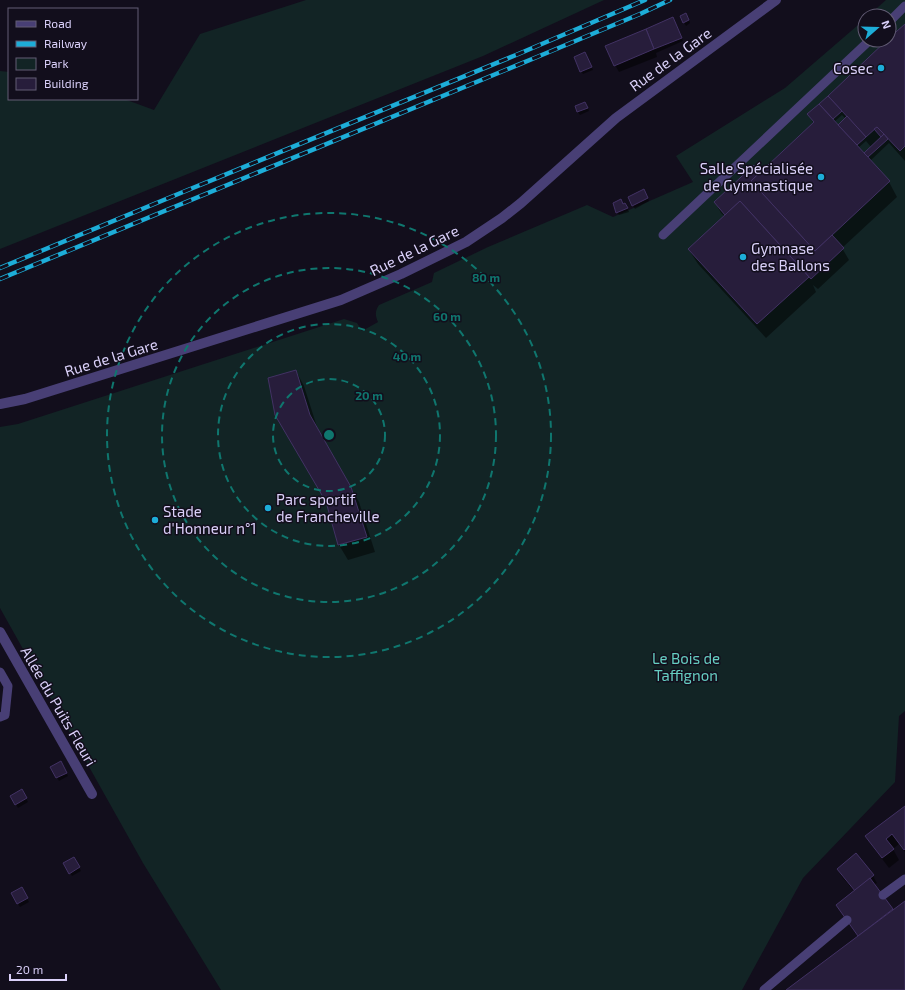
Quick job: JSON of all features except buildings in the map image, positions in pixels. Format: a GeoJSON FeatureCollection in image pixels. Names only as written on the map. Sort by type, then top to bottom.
{"type":"FeatureCollection","features":[{"type":"Feature","properties":{"kind":"street","name":"Rue de la Gare"},"geometry":{"type":"LineString","coordinates":[[0,404],[25,399],[341,300],[401,274],[466,242],[516,207],[616,118],[776,0]]}},
{"type":"Feature","properties":{"kind":"street","name":"Allée du Puits Fleuri"},"geometry":{"type":"LineString","coordinates":[[0,632],[92,794]]}},
{"type":"Feature","properties":{"kind":"lane"},"geometry":{"type":"LineString","coordinates":[[897,14],[905,6]]}},
{"type":"Feature","properties":{"kind":"lane"},"geometry":{"type":"LineString","coordinates":[[663,235],[862,48]]}},
{"type":"Feature","properties":{"kind":"lane"},"geometry":{"type":"LineString","coordinates":[[0,672],[8,686],[5,715],[0,717]]}},
{"type":"Feature","properties":{"kind":"lane"},"geometry":{"type":"LineString","coordinates":[[883,895],[905,879]]}},
{"type":"Feature","properties":{"kind":"lane"},"geometry":{"type":"LineString","coordinates":[[764,990],[847,920]]}},
{"type":"Feature","properties":{"kind":"green space"},"geometry":{"type":"Polygon","coordinates":[[[306,0],[604,0],[483,56],[0,249],[0,71],[8,72],[8,100],[127,100],[154,110],[200,34],[306,0]]]}},
{"type":"Feature","properties":{"kind":"green space","name":"Le Bois de Taffignon"},"geometry":{"type":"Polygon","coordinates":[[[886,0],[905,0],[905,711],[899,716],[895,782],[803,878],[742,990],[221,990],[143,863],[0,608],[0,427],[18,424],[344,319],[357,323],[362,331],[378,322],[376,313],[379,305],[432,282],[434,273],[488,247],[587,205],[613,217],[693,182],[676,156],[785,88],[857,26],[857,48],[897,48],[897,8],[877,8],[886,0]]]}},
{"type":"Feature","properties":{"kind":"railway"},"geometry":{"type":"LineString","coordinates":[[0,268],[516,55],[645,0]]}},
{"type":"Feature","properties":{"kind":"railway"},"geometry":{"type":"LineString","coordinates":[[0,279],[537,57],[670,0]]}},
{"type":"Feature","properties":{"kind":"place","name":"Cosec"},"geometry":{"type":"Point","coordinates":[881,68]}},
{"type":"Feature","properties":{"kind":"place","name":"Salle Spécialisée de Gymnastique"},"geometry":{"type":"Point","coordinates":[821,177]}},
{"type":"Feature","properties":{"kind":"place","name":"Gymnase des Ballons"},"geometry":{"type":"Point","coordinates":[743,257]}},
{"type":"Feature","properties":{"kind":"place","name":"Parc sportif de Francheville"},"geometry":{"type":"Point","coordinates":[268,508]}},
{"type":"Feature","properties":{"kind":"place","name":"Stade d'Honneur n°1"},"geometry":{"type":"Point","coordinates":[155,520]}}]}
